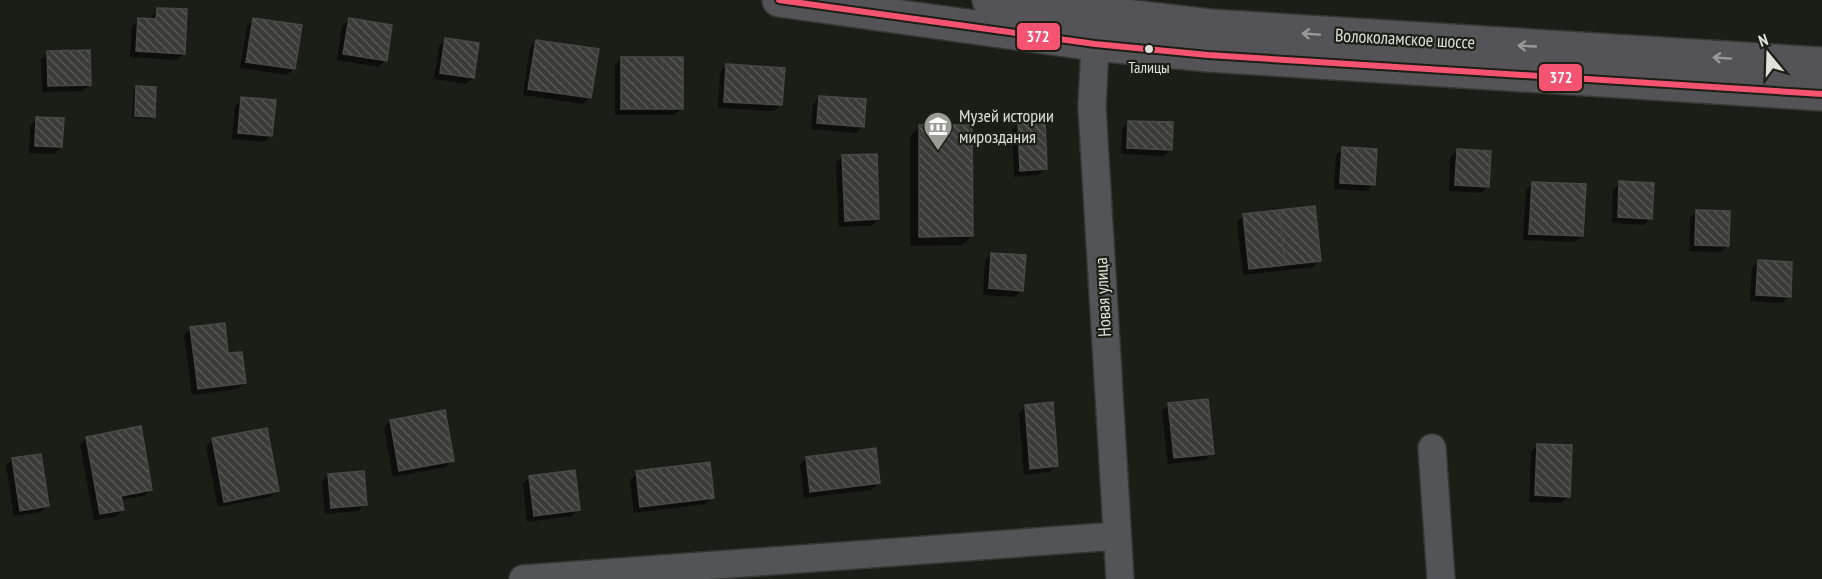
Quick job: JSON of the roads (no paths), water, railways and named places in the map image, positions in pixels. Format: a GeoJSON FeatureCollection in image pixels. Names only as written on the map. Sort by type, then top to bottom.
{"type":"FeatureCollection","features":[{"type":"Feature","properties":{"kind":"main road","name":"Волоколамское шоссе"},"geometry":{"type":"LineString","coordinates":[[779,0],[1096,29],[1329,35],[1822,64]]}},
{"type":"Feature","properties":{"kind":"main road","name":"Волоколамское шоссе"},"geometry":{"type":"LineString","coordinates":[[989,0],[1096,29],[1208,55],[1822,94]]}},
{"type":"Feature","properties":{"kind":"street","name":"Новая улица"},"geometry":{"type":"LineString","coordinates":[[1096,29],[1092,107],[1120,579]]}},
{"type":"Feature","properties":{"kind":"street"},"geometry":{"type":"LineString","coordinates":[[1432,448],[1441,579]]}},
{"type":"Feature","properties":{"kind":"street"},"geometry":{"type":"LineString","coordinates":[[523,579],[1117,536]]}},
{"type":"Feature","properties":{"kind":"place","name":"Талицы"},"geometry":{"type":"Point","coordinates":[1149,49]}},
{"type":"Feature","properties":{"kind":"place","name":"Музей истории мироздания"},"geometry":{"type":"Point","coordinates":[938,152]}}]}
